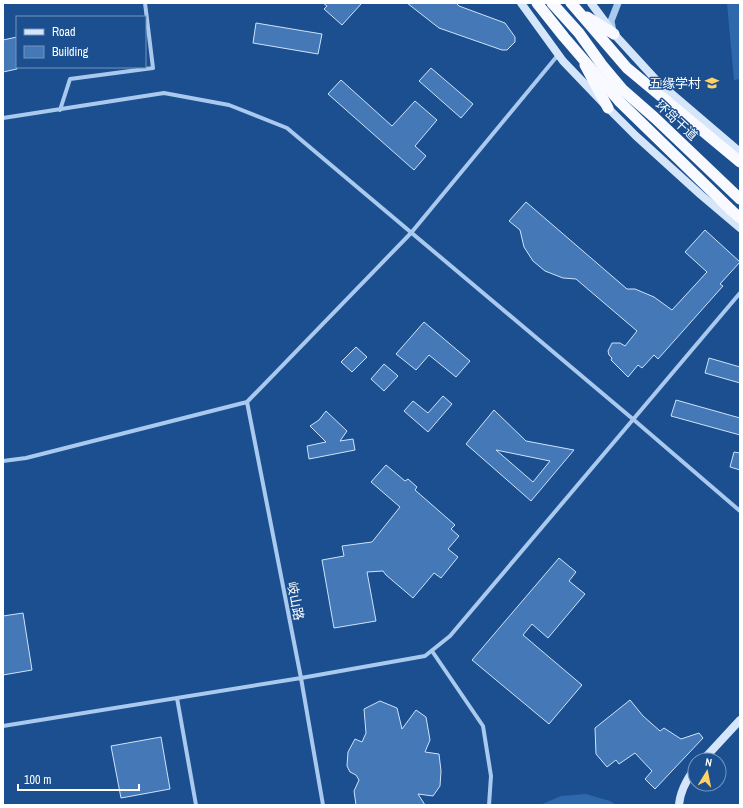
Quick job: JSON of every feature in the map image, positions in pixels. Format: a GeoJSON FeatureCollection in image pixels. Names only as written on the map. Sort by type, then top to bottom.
{"type":"FeatureCollection","features":[{"type":"Feature","properties":{"kind":"highway"},"geometry":{"type":"LineString","coordinates":[[537,3],[579,55],[619,100],[740,218]]}},
{"type":"Feature","properties":{"kind":"highway"},"geometry":{"type":"LineString","coordinates":[[551,3],[608,108]]}},
{"type":"Feature","properties":{"kind":"highway","name":"环岛干道"},"geometry":{"type":"LineString","coordinates":[[551,3],[579,33],[602,65],[623,90],[655,118],[740,199]]}},
{"type":"Feature","properties":{"kind":"highway"},"geometry":{"type":"LineString","coordinates":[[573,6],[614,34]]}},
{"type":"Feature","properties":{"kind":"highway","name":"环岛干道"},"geometry":{"type":"LineString","coordinates":[[573,6],[627,68],[740,162]]}},
{"type":"Feature","properties":{"kind":"main road"},"geometry":{"type":"LineString","coordinates":[[521,3],[558,54],[608,108],[690,186],[740,228]]}},
{"type":"Feature","properties":{"kind":"main road"},"geometry":{"type":"LineString","coordinates":[[591,3],[614,34],[658,82],[740,152]]}},
{"type":"Feature","properties":{"kind":"main road"},"geometry":{"type":"LineString","coordinates":[[710,752],[740,720]]}},
{"type":"Feature","properties":{"kind":"main road"},"geometry":{"type":"LineString","coordinates":[[678,805],[679,797],[687,780]]}},
{"type":"Feature","properties":{"kind":"street"},"geometry":{"type":"LineString","coordinates":[[60,110],[70,79],[153,68],[145,3]]}},
{"type":"Feature","properties":{"kind":"street"},"geometry":{"type":"LineString","coordinates":[[614,34],[611,21],[618,3]]}},
{"type":"Feature","properties":{"kind":"street"},"geometry":{"type":"LineString","coordinates":[[3,461],[26,458],[247,402],[410,233],[558,54]]}},
{"type":"Feature","properties":{"kind":"street"},"geometry":{"type":"LineString","coordinates":[[3,118],[164,93],[229,105],[287,128],[740,511]]}},
{"type":"Feature","properties":{"kind":"street"},"geometry":{"type":"LineString","coordinates":[[3,726],[301,678],[425,656],[450,636],[740,293]]}},
{"type":"Feature","properties":{"kind":"street","name":"岐山路"},"geometry":{"type":"LineString","coordinates":[[247,402],[301,678],[323,805]]}},
{"type":"Feature","properties":{"kind":"street"},"geometry":{"type":"LineString","coordinates":[[432,651],[483,726],[491,776],[489,805]]}},
{"type":"Feature","properties":{"kind":"street"},"geometry":{"type":"LineString","coordinates":[[177,698],[196,805]]}},
{"type":"Feature","properties":{"kind":"shaded area"},"geometry":{"type":"Polygon","coordinates":[[[727,3],[740,3],[740,79],[734,80],[727,3]]]}},
{"type":"Feature","properties":{"kind":"shaded area"},"geometry":{"type":"Polygon","coordinates":[[[586,794],[610,801],[616,805],[540,805],[561,796],[586,794]]]}},
{"type":"Feature","properties":{"kind":"building"},"geometry":{"type":"Polygon","coordinates":[[[323,3],[362,3],[342,25],[324,9],[327,6],[323,3]]]}},
{"type":"Feature","properties":{"kind":"building"},"geometry":{"type":"Polygon","coordinates":[[[407,3],[456,3],[459,6],[505,23],[515,37],[515,42],[507,50],[502,50],[439,28],[407,3]]]}},
{"type":"Feature","properties":{"kind":"building"},"geometry":{"type":"Polygon","coordinates":[[[256,23],[322,34],[318,54],[253,43],[256,23]]]}},
{"type":"Feature","properties":{"kind":"building"},"geometry":{"type":"Polygon","coordinates":[[[16,37],[17,69],[3,72],[3,40],[16,37]]]}},
{"type":"Feature","properties":{"kind":"building"},"geometry":{"type":"Polygon","coordinates":[[[431,68],[473,104],[461,118],[419,81],[431,68]]]}},
{"type":"Feature","properties":{"kind":"building"},"geometry":{"type":"Polygon","coordinates":[[[341,80],[392,126],[415,101],[437,120],[415,146],[426,156],[414,170],[328,94],[341,80]]]}},
{"type":"Feature","properties":{"kind":"building"},"geometry":{"type":"Polygon","coordinates":[[[526,202],[627,289],[635,289],[654,297],[672,310],[707,272],[685,252],[705,230],[740,262],[720,284],[723,286],[658,359],[654,355],[642,368],[638,365],[628,377],[611,360],[612,358],[608,351],[612,343],[620,343],[625,346],[637,331],[576,279],[563,278],[545,271],[533,261],[524,247],[520,230],[509,221],[526,202]]]}},
{"type":"Feature","properties":{"kind":"building"},"geometry":{"type":"Polygon","coordinates":[[[424,322],[470,361],[456,377],[429,355],[416,370],[396,354],[424,322]]]}},
{"type":"Feature","properties":{"kind":"building"},"geometry":{"type":"Polygon","coordinates":[[[356,347],[367,357],[352,372],[341,362],[356,347]]]}},
{"type":"Feature","properties":{"kind":"building"},"geometry":{"type":"Polygon","coordinates":[[[709,358],[740,367],[740,383],[705,373],[709,358]]]}},
{"type":"Feature","properties":{"kind":"building"},"geometry":{"type":"Polygon","coordinates":[[[384,364],[398,376],[384,391],[371,379],[384,364]]]}},
{"type":"Feature","properties":{"kind":"building"},"geometry":{"type":"Polygon","coordinates":[[[443,396],[452,404],[428,432],[404,411],[413,401],[428,413],[443,396]]]}},
{"type":"Feature","properties":{"kind":"building"},"geometry":{"type":"Polygon","coordinates":[[[676,400],[740,418],[740,435],[671,416],[676,400]]]}},
{"type":"Feature","properties":{"kind":"building"},"geometry":{"type":"Polygon","coordinates":[[[494,410],[526,441],[574,450],[531,501],[466,444],[494,410]],[[496,450],[533,482],[550,461],[496,450]]]}},
{"type":"Feature","properties":{"kind":"building"},"geometry":{"type":"Polygon","coordinates":[[[326,411],[347,431],[340,441],[353,439],[355,450],[309,459],[307,446],[326,442],[310,426],[319,420],[326,411]]]}},
{"type":"Feature","properties":{"kind":"building"},"geometry":{"type":"Polygon","coordinates":[[[734,452],[740,453],[740,470],[730,467],[734,452]]]}},
{"type":"Feature","properties":{"kind":"building"},"geometry":{"type":"Polygon","coordinates":[[[386,465],[405,481],[408,479],[417,487],[415,490],[455,525],[451,529],[459,536],[448,549],[458,557],[441,578],[434,573],[413,598],[383,571],[367,572],[376,621],[334,628],[322,560],[344,556],[342,546],[372,542],[400,507],[371,482],[386,465]]]}},
{"type":"Feature","properties":{"kind":"building"},"geometry":{"type":"Polygon","coordinates":[[[559,558],[576,572],[569,581],[585,594],[548,638],[532,624],[523,635],[582,685],[549,724],[472,660],[559,558]]]}},
{"type":"Feature","properties":{"kind":"building"},"geometry":{"type":"Polygon","coordinates":[[[23,613],[32,670],[3,675],[3,616],[23,613]]]}},
{"type":"Feature","properties":{"kind":"building"},"geometry":{"type":"Polygon","coordinates":[[[630,700],[643,716],[660,731],[664,728],[681,739],[699,733],[703,738],[690,752],[687,752],[687,755],[655,789],[645,779],[652,771],[635,753],[619,764],[616,760],[607,767],[596,754],[595,728],[630,700]]]}},
{"type":"Feature","properties":{"kind":"building"},"geometry":{"type":"Polygon","coordinates":[[[380,701],[397,708],[402,729],[416,710],[426,717],[430,740],[425,752],[439,754],[441,771],[440,786],[433,796],[418,794],[425,805],[356,805],[354,791],[359,780],[356,775],[350,772],[347,766],[348,752],[355,739],[362,742],[366,733],[364,709],[380,701]]]}},
{"type":"Feature","properties":{"kind":"building"},"geometry":{"type":"Polygon","coordinates":[[[161,737],[170,789],[121,798],[111,746],[161,737]]]}},
{"type":"Feature","properties":{"kind":"place","name":"五缘学村"},"geometry":{"type":"Point","coordinates":[712,83]}}]}
